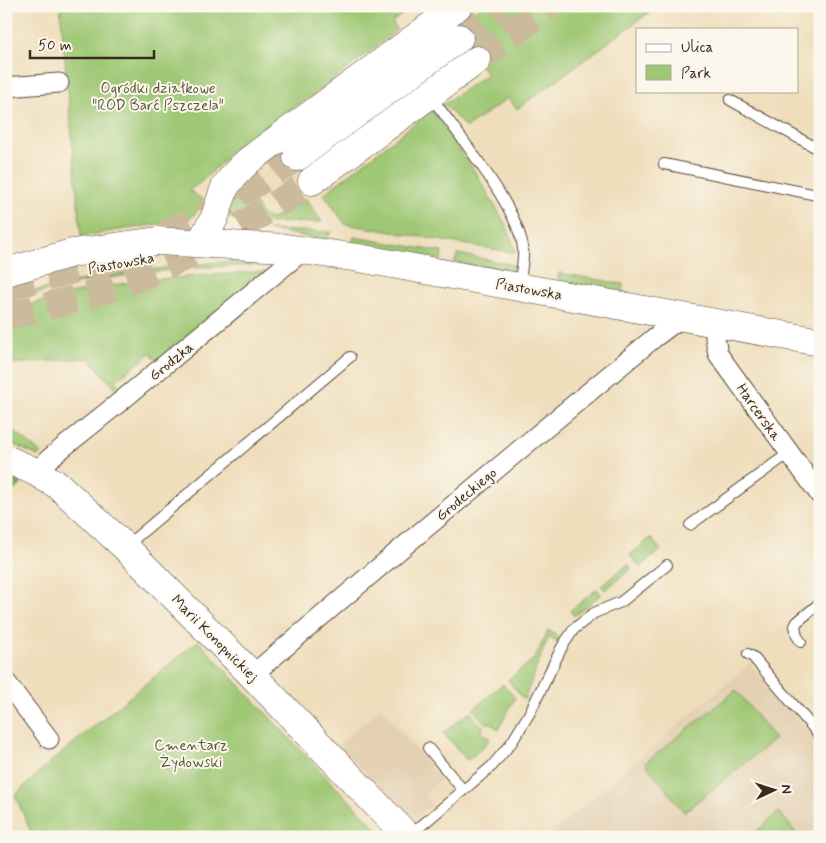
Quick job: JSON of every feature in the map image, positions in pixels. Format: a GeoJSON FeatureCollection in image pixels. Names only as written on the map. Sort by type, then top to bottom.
{"type":"FeatureCollection","features":[{"type":"Feature","properties":{"kind":"street"},"geometry":{"type":"LineString","coordinates":[[200,243],[214,219],[225,187],[248,161],[458,6]]}},
{"type":"Feature","properties":{"kind":"street"},"geometry":{"type":"LineString","coordinates":[[297,157],[459,38]]}},
{"type":"Feature","properties":{"kind":"street"},"geometry":{"type":"LineString","coordinates":[[312,181],[476,60]]}},
{"type":"Feature","properties":{"kind":"street"},"geometry":{"type":"LineString","coordinates":[[6,87],[59,83]]}},
{"type":"Feature","properties":{"kind":"street","name":"Piastowska"},"geometry":{"type":"LineString","coordinates":[[6,272],[72,253],[157,241],[305,249],[820,342]]}},
{"type":"Feature","properties":{"kind":"street","name":"Piastowska"},"geometry":{"type":"LineString","coordinates":[[6,290],[49,277],[134,260],[238,245]]}},
{"type":"Feature","properties":{"kind":"street","name":"Grodzka"},"geometry":{"type":"LineString","coordinates":[[36,472],[50,458],[305,249]]}},
{"type":"Feature","properties":{"kind":"street","name":"Grodeckiego"},"geometry":{"type":"LineString","coordinates":[[252,675],[424,529],[654,338],[682,317]]}},
{"type":"Feature","properties":{"kind":"street","name":"Harcerska"},"geometry":{"type":"LineString","coordinates":[[717,323],[715,338],[718,354],[820,495]]}},
{"type":"Feature","properties":{"kind":"street","name":"Marii Konopnickiej"},"geometry":{"type":"LineString","coordinates":[[6,459],[36,472],[59,486],[125,547],[408,836]]}},
{"type":"Feature","properties":{"kind":"street"},"geometry":{"type":"LineString","coordinates":[[6,682],[49,739]]}},
{"type":"Feature","properties":{"kind":"lane"},"geometry":{"type":"LineString","coordinates":[[429,94],[492,182],[516,223],[522,246],[523,262],[518,287]]}},
{"type":"Feature","properties":{"kind":"lane"},"geometry":{"type":"LineString","coordinates":[[730,100],[820,150]]}},
{"type":"Feature","properties":{"kind":"lane"},"geometry":{"type":"LineString","coordinates":[[664,164],[817,195],[820,194]]}},
{"type":"Feature","properties":{"kind":"lane"},"geometry":{"type":"LineString","coordinates":[[125,547],[350,357]]}},
{"type":"Feature","properties":{"kind":"lane"},"geometry":{"type":"LineString","coordinates":[[690,525],[789,453]]}},
{"type":"Feature","properties":{"kind":"lane"},"geometry":{"type":"LineString","coordinates":[[408,836],[492,766],[512,742],[529,714],[562,647],[574,629],[594,613],[621,602],[667,565]]}},
{"type":"Feature","properties":{"kind":"lane"},"geometry":{"type":"LineString","coordinates":[[801,642],[794,630],[794,626],[820,603]]}},
{"type":"Feature","properties":{"kind":"lane"},"geometry":{"type":"LineString","coordinates":[[748,654],[820,736]]}},
{"type":"Feature","properties":{"kind":"lane"},"geometry":{"type":"LineString","coordinates":[[428,748],[463,790]]}},
{"type":"Feature","properties":{"kind":"shaded area"},"geometry":{"type":"Polygon","coordinates":[[[750,663],[820,745],[820,837],[547,837],[750,663]]]}},
{"type":"Feature","properties":{"kind":"shaded area"},"geometry":{"type":"Polygon","coordinates":[[[381,707],[441,780],[424,794],[433,805],[412,819],[338,745],[381,707]]]}},
{"type":"Feature","properties":{"kind":"green space","name":"Ogródki działkowe \"ROD Barć Pszczela\""},"geometry":{"type":"Polygon","coordinates":[[[60,6],[413,6],[392,22],[397,30],[307,100],[249,139],[202,181],[189,190],[203,200],[199,209],[190,219],[81,236],[60,6]]]}},
{"type":"Feature","properties":{"kind":"green space"},"geometry":{"type":"Polygon","coordinates":[[[481,6],[658,6],[517,109],[508,98],[466,128],[444,104],[487,74],[453,27],[481,6]]]}},
{"type":"Feature","properties":{"kind":"green space"},"geometry":{"type":"Polygon","coordinates":[[[432,110],[475,172],[506,225],[516,253],[345,224],[324,194],[432,110]]]}},
{"type":"Feature","properties":{"kind":"green space"},"geometry":{"type":"Polygon","coordinates":[[[239,179],[263,216],[272,219],[306,199],[322,222],[264,223],[228,218],[239,179]]]}},
{"type":"Feature","properties":{"kind":"green space"},"geometry":{"type":"Polygon","coordinates":[[[269,230],[331,232],[326,240],[269,230]]]}},
{"type":"Feature","properties":{"kind":"green space"},"geometry":{"type":"Polygon","coordinates":[[[354,237],[442,252],[441,260],[352,243],[354,237]]]}},
{"type":"Feature","properties":{"kind":"green space"},"geometry":{"type":"Polygon","coordinates":[[[458,254],[515,265],[511,273],[454,262],[458,254]]]}},
{"type":"Feature","properties":{"kind":"green space"},"geometry":{"type":"Polygon","coordinates":[[[275,260],[277,265],[228,266],[128,275],[71,285],[6,303],[6,299],[96,278],[188,265],[275,260]]]}},
{"type":"Feature","properties":{"kind":"green space"},"geometry":{"type":"Polygon","coordinates":[[[270,272],[157,362],[151,353],[115,381],[122,390],[119,393],[89,358],[11,364],[6,370],[6,312],[39,302],[123,283],[270,272]]]}},
{"type":"Feature","properties":{"kind":"green space"},"geometry":{"type":"Polygon","coordinates":[[[559,273],[623,284],[622,292],[558,281],[559,273]]]}},
{"type":"Feature","properties":{"kind":"green space"},"geometry":{"type":"Polygon","coordinates":[[[6,424],[42,454],[38,456],[6,441],[6,424]]]}},
{"type":"Feature","properties":{"kind":"green space"},"geometry":{"type":"Polygon","coordinates":[[[6,475],[20,480],[21,485],[6,496],[6,475]]]}},
{"type":"Feature","properties":{"kind":"green space"},"geometry":{"type":"Polygon","coordinates":[[[651,538],[661,550],[640,567],[630,555],[651,538]]]}},
{"type":"Feature","properties":{"kind":"green space"},"geometry":{"type":"Polygon","coordinates":[[[628,564],[631,569],[605,590],[601,586],[628,564]]]}},
{"type":"Feature","properties":{"kind":"green space"},"geometry":{"type":"Polygon","coordinates":[[[597,589],[601,594],[574,616],[570,611],[597,589]]]}},
{"type":"Feature","properties":{"kind":"green space"},"geometry":{"type":"Polygon","coordinates":[[[548,630],[557,636],[559,642],[548,638],[524,700],[508,680],[535,658],[548,630]]]}},
{"type":"Feature","properties":{"kind":"green space","name":"Cmentarz Żydowski"},"geometry":{"type":"Polygon","coordinates":[[[198,641],[385,837],[33,837],[15,795],[48,764],[198,641]]]}},
{"type":"Feature","properties":{"kind":"green space"},"geometry":{"type":"Polygon","coordinates":[[[503,684],[515,698],[498,730],[491,723],[485,723],[473,709],[503,684]]]}},
{"type":"Feature","properties":{"kind":"green space"},"geometry":{"type":"Polygon","coordinates":[[[736,690],[775,739],[684,812],[645,763],[736,690]]]}},
{"type":"Feature","properties":{"kind":"green space"},"geometry":{"type":"Polygon","coordinates":[[[470,712],[483,727],[482,732],[490,739],[467,760],[443,733],[470,712]]]}},
{"type":"Feature","properties":{"kind":"green space"},"geometry":{"type":"Polygon","coordinates":[[[779,812],[799,837],[750,837],[779,812]]]}},
{"type":"Feature","properties":{"kind":"tunnel"},"geometry":{"type":"LineString","coordinates":[[459,38],[502,6]]}},
{"type":"Feature","properties":{"kind":"tunnel"},"geometry":{"type":"LineString","coordinates":[[477,60],[549,6]]}},
{"type":"Feature","properties":{"kind":"tunnel"},"geometry":{"type":"LineString","coordinates":[[6,286],[109,259],[157,238],[207,214],[297,157]]}},
{"type":"Feature","properties":{"kind":"tunnel"},"geometry":{"type":"LineString","coordinates":[[6,316],[92,294],[171,263],[243,225],[312,181]]}}]}
